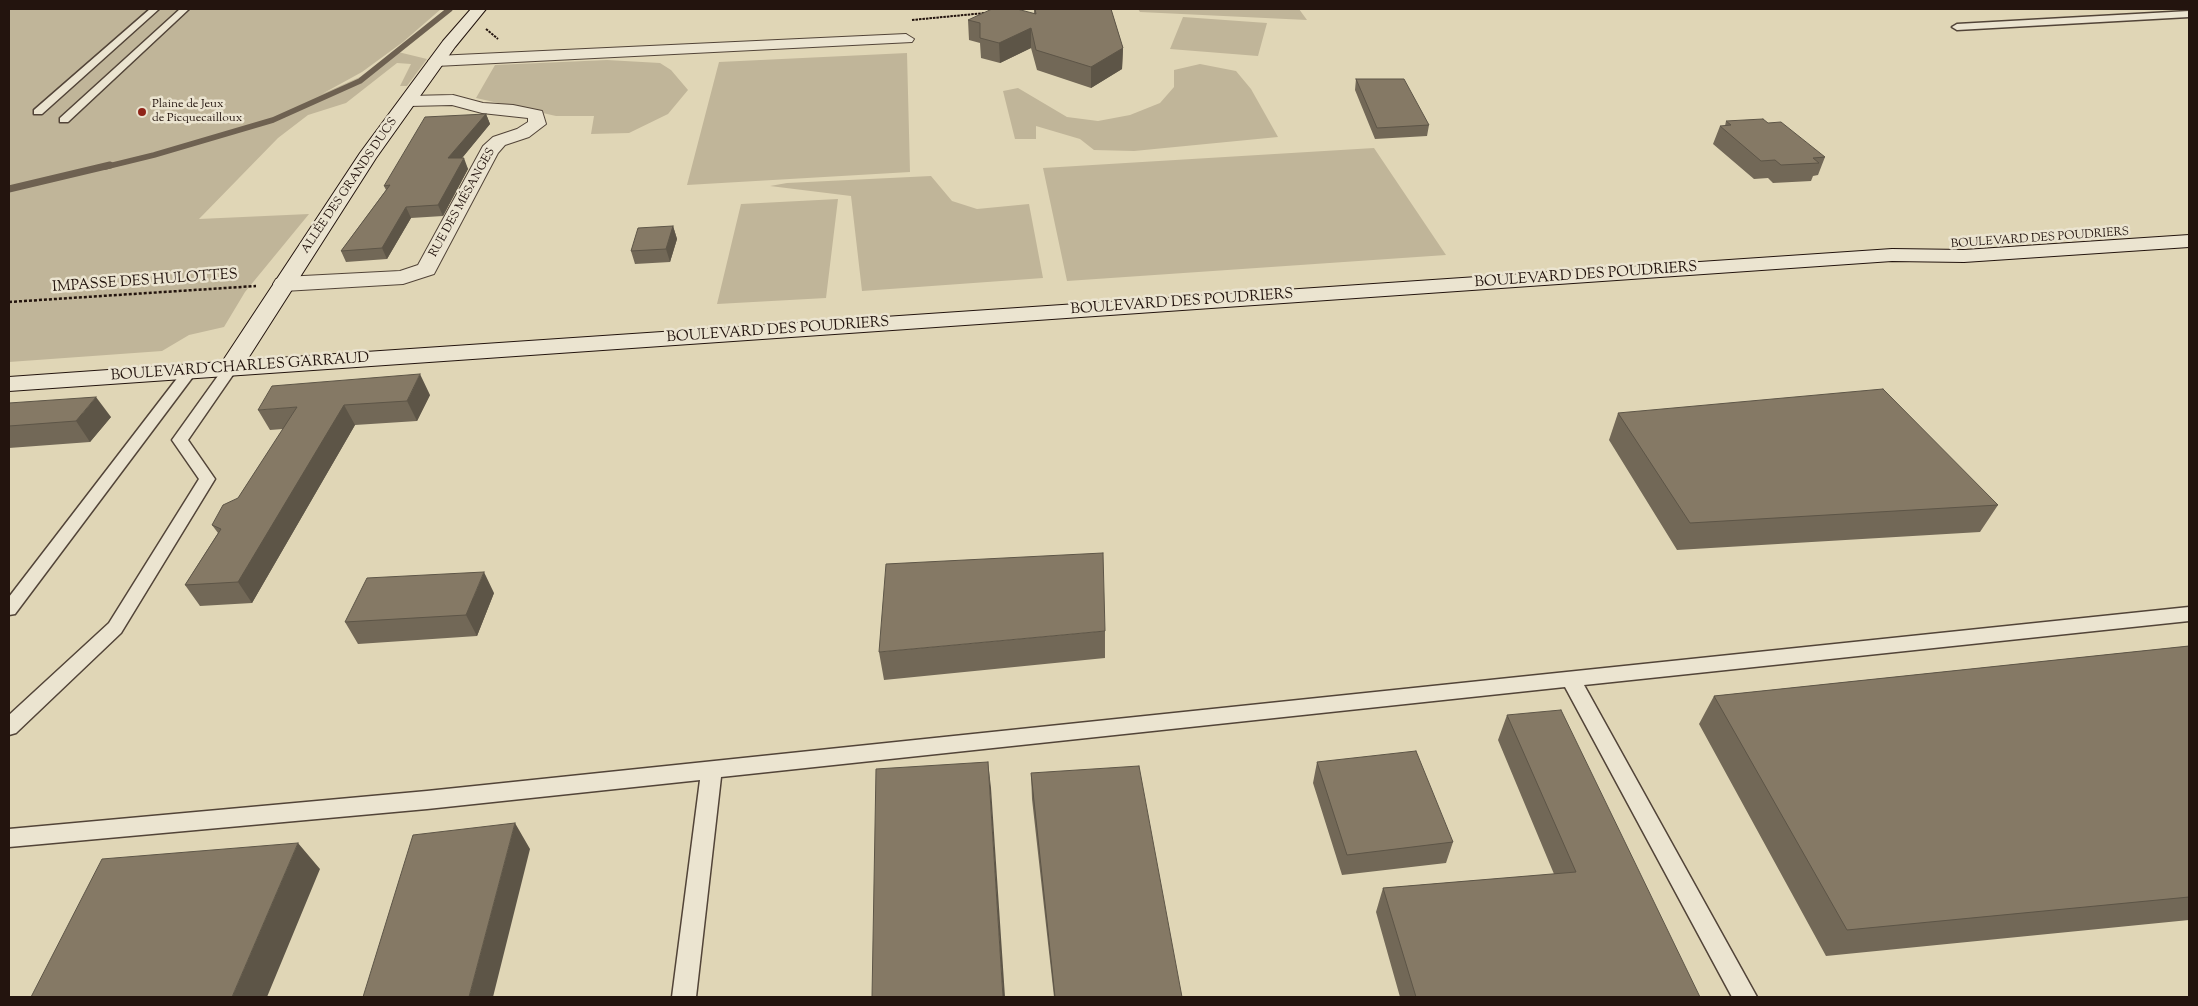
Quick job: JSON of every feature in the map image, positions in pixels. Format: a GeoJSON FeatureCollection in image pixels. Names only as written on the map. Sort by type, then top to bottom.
{"type":"FeatureCollection","features":[{"type":"Feature","properties":{"kind":"main road","name":"ALLÉE DES GRANDS DUCS"},"geometry":{"type":"LineString","coordinates":[[230,369],[367,157],[436,61],[479,9]]}},
{"type":"Feature","properties":{"kind":"main road"},"geometry":{"type":"LineString","coordinates":[[436,61],[906,39]]}},
{"type":"Feature","properties":{"kind":"main road","name":"RUE DES MÉSANGES"},"geometry":{"type":"LineString","coordinates":[[284,284],[403,276],[426,269],[490,150],[499,141],[523,133],[537,124],[536,115],[513,110],[482,108],[453,100],[409,101]]}},
{"type":"Feature","properties":{"kind":"main road","name":"BOULEVARD DES POUDRIERS"},"geometry":{"type":"LineString","coordinates":[[1892,255],[1951,244],[2189,228]]}},
{"type":"Feature","properties":{"kind":"main road","name":"BOULEVARD DES POUDRIERS"},"geometry":{"type":"LineString","coordinates":[[471,352],[1892,255],[1964,256],[2189,241]]}},
{"type":"Feature","properties":{"kind":"main road","name":"BOULEVARD CHARLES GARRAUD"},"geometry":{"type":"LineString","coordinates":[[9,384],[471,352]]}},
{"type":"Feature","properties":{"kind":"lane"},"geometry":{"type":"LineString","coordinates":[[38,112],[155,9]]}},
{"type":"Feature","properties":{"kind":"lane"},"geometry":{"type":"LineString","coordinates":[[64,120],[185,9]]}},
{"type":"Feature","properties":{"kind":"lane"},"geometry":{"type":"LineString","coordinates":[[1958,27],[2189,14]]}},
{"type":"Feature","properties":{"kind":"lane"},"geometry":{"type":"LineString","coordinates":[[9,727],[115,628],[177,529],[207,479],[180,440],[230,369]]}},
{"type":"Feature","properties":{"kind":"lane"},"geometry":{"type":"LineString","coordinates":[[9,609],[190,372]]}},
{"type":"Feature","properties":{"kind":"lane"},"geometry":{"type":"LineString","coordinates":[[9,838],[427,800],[2189,614]]}},
{"type":"Feature","properties":{"kind":"lane"},"geometry":{"type":"LineString","coordinates":[[1570,680],[1745,997]]}},
{"type":"Feature","properties":{"kind":"lane"},"geometry":{"type":"LineString","coordinates":[[684,997],[712,769]]}},
{"type":"Feature","properties":{"kind":"path","name":"IMPASSE DES HULOTTES"},"geometry":{"type":"LineString","coordinates":[[9,302],[284,284]]}},
{"type":"Feature","properties":{"kind":"shaded area"},"geometry":{"type":"Polygon","coordinates":[[[9,9],[441,9],[403,42],[362,72],[322,94],[360,77],[394,51],[427,59],[407,86],[400,86],[411,64],[397,63],[346,103],[308,115],[278,138],[199,219],[309,214],[245,292],[224,327],[189,335],[162,351],[9,362],[9,9]]]}},
{"type":"Feature","properties":{"kind":"shaded area"},"geometry":{"type":"Polygon","coordinates":[[[1138,9],[1299,9],[1307,20],[1140,12],[1138,9]]]}},
{"type":"Feature","properties":{"kind":"shaded area"},"geometry":{"type":"Polygon","coordinates":[[[1183,17],[1267,23],[1258,56],[1170,49],[1183,17]]]}},
{"type":"Feature","properties":{"kind":"shaded area"},"geometry":{"type":"Polygon","coordinates":[[[907,53],[910,172],[687,185],[719,62],[907,53]]]}},
{"type":"Feature","properties":{"kind":"shaded area"},"geometry":{"type":"Polygon","coordinates":[[[607,60],[660,63],[671,70],[688,90],[668,114],[629,133],[591,134],[594,116],[556,116],[476,98],[495,65],[607,60]]]}},
{"type":"Feature","properties":{"kind":"shaded area"},"geometry":{"type":"Polygon","coordinates":[[[1200,64],[1236,71],[1251,89],[1278,137],[1134,151],[1094,150],[1080,139],[1036,126],[1036,139],[1015,139],[1003,91],[1018,88],[1067,117],[1098,121],[1130,115],[1160,103],[1174,87],[1174,70],[1200,64]]]}},
{"type":"Feature","properties":{"kind":"shaded area"},"geometry":{"type":"Polygon","coordinates":[[[1374,148],[1446,255],[1067,281],[1043,168],[1374,148]]]}},
{"type":"Feature","properties":{"kind":"shaded area"},"geometry":{"type":"Polygon","coordinates":[[[931,176],[952,201],[977,209],[1029,204],[1043,278],[862,291],[851,196],[770,186],[787,183],[931,176]]]}},
{"type":"Feature","properties":{"kind":"shaded area"},"geometry":{"type":"Polygon","coordinates":[[[838,199],[826,298],[717,304],[741,204],[838,199]]]}},
{"type":"Feature","properties":{"kind":"building"},"geometry":{"type":"Polygon","coordinates":[[[992,9],[1017,9],[1036,14],[1035,9],[1111,9],[1123,48],[1091,67],[1036,50],[1031,28],[999,43],[980,38],[980,23],[968,20],[992,9]]]}},
{"type":"Feature","properties":{"kind":"building"},"geometry":{"type":"Polygon","coordinates":[[[1356,79],[1404,79],[1429,125],[1377,128],[1356,79]]]}},
{"type":"Feature","properties":{"kind":"building"},"geometry":{"type":"Polygon","coordinates":[[[486,114],[448,158],[464,158],[438,205],[406,207],[382,248],[341,251],[390,185],[384,186],[425,117],[486,114]]]}},
{"type":"Feature","properties":{"kind":"building"},"geometry":{"type":"Polygon","coordinates":[[[1763,119],[1768,123],[1781,122],[1825,157],[1813,158],[1819,163],[1781,165],[1775,160],[1761,161],[1720,126],[1731,125],[1726,121],[1763,119]]]}},
{"type":"Feature","properties":{"kind":"building"},"geometry":{"type":"Polygon","coordinates":[[[673,226],[666,249],[631,251],[638,228],[673,226]]]}},
{"type":"Feature","properties":{"kind":"building"},"geometry":{"type":"Polygon","coordinates":[[[420,374],[407,401],[344,405],[238,582],[185,585],[221,529],[212,525],[223,505],[238,498],[297,407],[258,410],[272,386],[420,374]]]}},
{"type":"Feature","properties":{"kind":"building"},"geometry":{"type":"Polygon","coordinates":[[[1883,389],[1998,505],[1690,523],[1618,413],[1883,389]]]}},
{"type":"Feature","properties":{"kind":"building"},"geometry":{"type":"Polygon","coordinates":[[[96,397],[76,421],[9,426],[9,403],[96,397]]]}},
{"type":"Feature","properties":{"kind":"building"},"geometry":{"type":"Polygon","coordinates":[[[1103,553],[1105,631],[879,652],[886,564],[1103,553]]]}},
{"type":"Feature","properties":{"kind":"building"},"geometry":{"type":"Polygon","coordinates":[[[484,572],[466,615],[345,622],[367,578],[484,572]]]}},
{"type":"Feature","properties":{"kind":"building"},"geometry":{"type":"Polygon","coordinates":[[[2189,646],[2189,897],[1847,930],[1714,696],[2189,646]]]}},
{"type":"Feature","properties":{"kind":"building"},"geometry":{"type":"Polygon","coordinates":[[[1561,710],[1700,997],[1416,997],[1383,888],[1576,872],[1507,715],[1561,710]]]}},
{"type":"Feature","properties":{"kind":"building"},"geometry":{"type":"Polygon","coordinates":[[[1416,751],[1453,842],[1347,855],[1317,762],[1416,751]]]}},
{"type":"Feature","properties":{"kind":"building"},"geometry":{"type":"Polygon","coordinates":[[[988,762],[1003,997],[872,997],[876,769],[988,762]]]}},
{"type":"Feature","properties":{"kind":"building"},"geometry":{"type":"Polygon","coordinates":[[[1139,766],[1182,997],[1055,997],[1031,773],[1139,766]]]}},
{"type":"Feature","properties":{"kind":"building"},"geometry":{"type":"Polygon","coordinates":[[[515,823],[469,997],[363,997],[413,835],[515,823]]]}},
{"type":"Feature","properties":{"kind":"building"},"geometry":{"type":"Polygon","coordinates":[[[298,843],[232,997],[31,997],[102,859],[298,843]]]}},
{"type":"Feature","properties":{"kind":"waterway"},"geometry":{"type":"LineString","coordinates":[[105,167],[154,155],[273,120],[360,81],[450,9]]}},
{"type":"Feature","properties":{"kind":"waterway"},"geometry":{"type":"LineString","coordinates":[[9,189],[110,165]]}},
{"type":"Feature","properties":{"kind":"place","name":"Plaine de Jeux de Picquecailloux"},"geometry":{"type":"Point","coordinates":[142,112]}}]}
